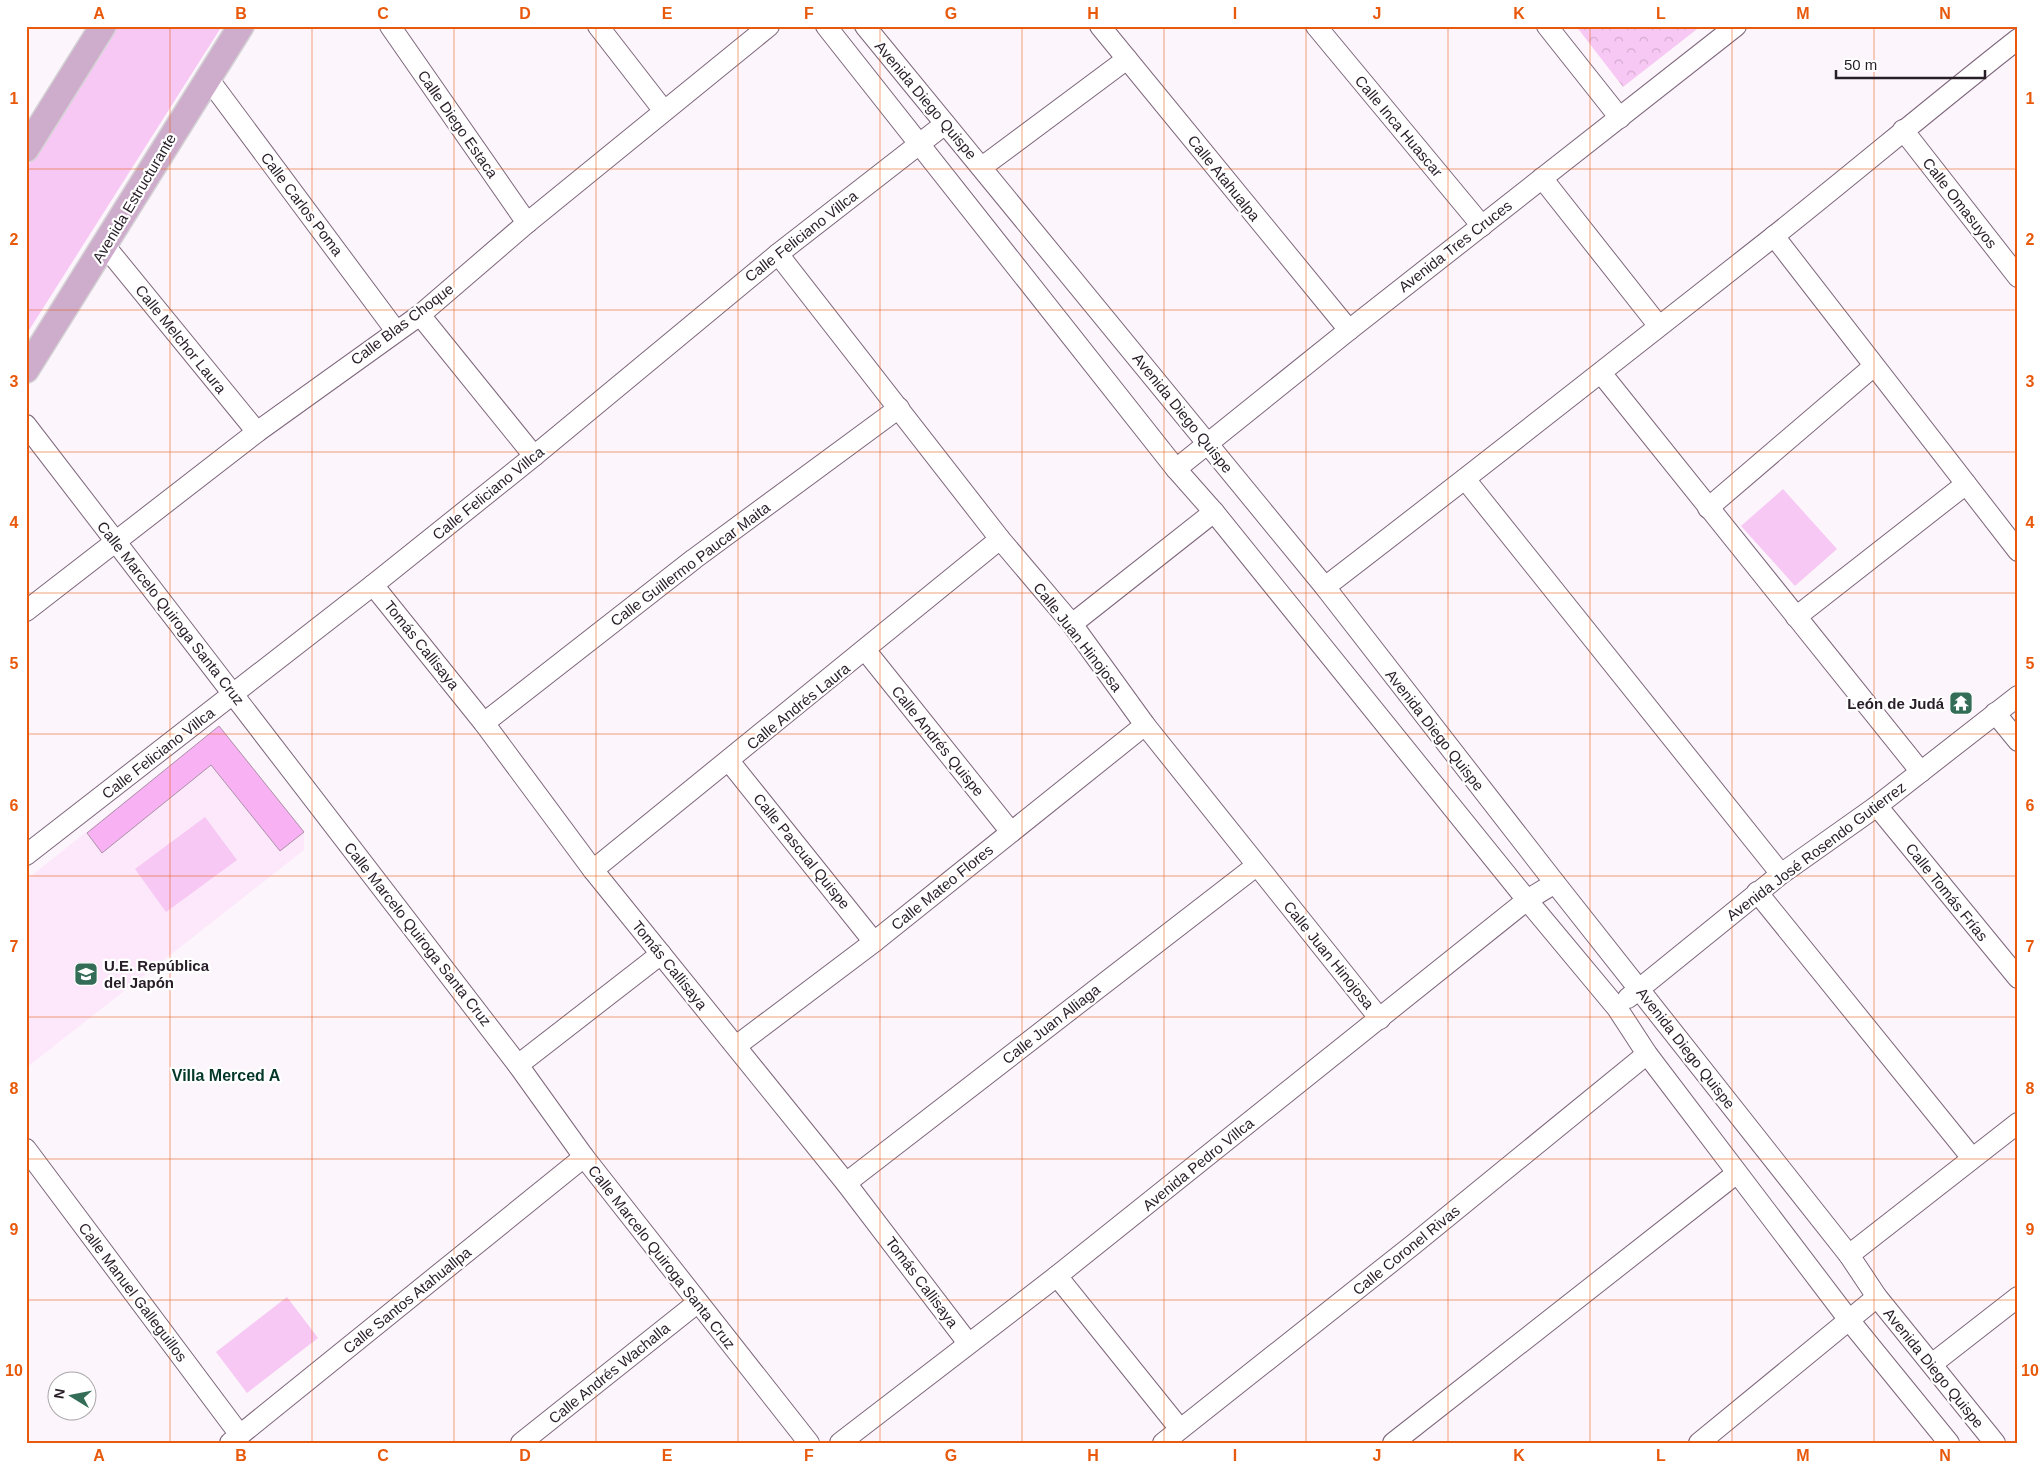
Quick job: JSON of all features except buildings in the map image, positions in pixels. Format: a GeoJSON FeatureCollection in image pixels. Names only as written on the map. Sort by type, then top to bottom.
{"type":"FeatureCollection","features":[{"type":"Feature","properties":{"kind":"main road","name":"Avenida Estructurante"},"geometry":{"type":"LineString","coordinates":[[26,370],[105,246],[240,26]]}},
{"type":"Feature","properties":{"kind":"main road"},"geometry":{"type":"LineString","coordinates":[[26,149],[102,27]]}},
{"type":"Feature","properties":{"kind":"street","name":"Calle Diego Estaca"},"geometry":{"type":"LineString","coordinates":[[390,26],[527,223]]}},
{"type":"Feature","properties":{"kind":"street"},"geometry":{"type":"LineString","coordinates":[[598,26],[664,112]]}},
{"type":"Feature","properties":{"kind":"street","name":"Calle Blas Choque"},"geometry":{"type":"LineString","coordinates":[[26,611],[114,540],[257,432],[420,315],[527,223],[769,26]]}},
{"type":"Feature","properties":{"kind":"street","name":"Avenida Diego Quispe"},"geometry":{"type":"LineString","coordinates":[[826,26],[1176,469],[1214,512],[1527,900],[1617,1008],[1647,1054],[1849,1320],[1949,1443]]}},
{"type":"Feature","properties":{"kind":"street","name":"Avenida Diego Quispe"},"geometry":{"type":"LineString","coordinates":[[865,26],[1325,587],[1555,883],[1850,1255],[1877,1297],[1994,1443]]}},
{"type":"Feature","properties":{"kind":"street","name":"Calle Atahualpa"},"geometry":{"type":"LineString","coordinates":[[1100,26],[1349,330]]}},
{"type":"Feature","properties":{"kind":"street","name":"Calle Inca Huascar"},"geometry":{"type":"LineString","coordinates":[[1316,26],[1482,226]]}},
{"type":"Feature","properties":{"kind":"street"},"geometry":{"type":"LineString","coordinates":[[1547,26],[1620,118]]}},
{"type":"Feature","properties":{"kind":"street","name":"Avenida Tres Cruces"},"geometry":{"type":"LineString","coordinates":[[1176,469],[1349,330],[1736,26]]}},
{"type":"Feature","properties":{"kind":"street"},"geometry":{"type":"LineString","coordinates":[[1325,587],[1601,373],[1658,325],[1774,236],[2018,39]]}},
{"type":"Feature","properties":{"kind":"street"},"geometry":{"type":"LineString","coordinates":[[982,167],[1126,59]]}},
{"type":"Feature","properties":{"kind":"street","name":"Calle Carlos Poma"},"geometry":{"type":"LineString","coordinates":[[207,77],[396,331]]}},
{"type":"Feature","properties":{"kind":"street","name":"Calle Feliciano Villca"},"geometry":{"type":"LineString","coordinates":[[26,855],[373,586],[534,456],[778,254],[944,124]]}},
{"type":"Feature","properties":{"kind":"street","name":"Calle Omasuyos"},"geometry":{"type":"LineString","coordinates":[[1903,130],[2018,277]]}},
{"type":"Feature","properties":{"kind":"street"},"geometry":{"type":"LineString","coordinates":[[1542,178],[1658,325]]}},
{"type":"Feature","properties":{"kind":"street"},"geometry":{"type":"LineString","coordinates":[[1774,236],[2018,551]]}},
{"type":"Feature","properties":{"kind":"street","name":"Calle Melchor Laura"},"geometry":{"type":"LineString","coordinates":[[105,246],[257,432]]}},
{"type":"Feature","properties":{"kind":"street","name":"Calle Juan Hinojosa"},"geometry":{"type":"LineString","coordinates":[[778,254],[1000,539],[1072,624],[1145,726],[1380,1018]]}},
{"type":"Feature","properties":{"kind":"street"},"geometry":{"type":"LineString","coordinates":[[420,315],[534,456]]}},
{"type":"Feature","properties":{"kind":"street"},"geometry":{"type":"LineString","coordinates":[[1708,508],[1874,366]]}},
{"type":"Feature","properties":{"kind":"street"},"geometry":{"type":"LineString","coordinates":[[1601,373],[1921,772]]}},
{"type":"Feature","properties":{"kind":"street","name":"Calle Guillermo Paucar Maita"},"geometry":{"type":"LineString","coordinates":[[484,723],[694,559],[899,408]]}},
{"type":"Feature","properties":{"kind":"street","name":"Calle Marcelo Quiroga Santa Cruz"},"geometry":{"type":"LineString","coordinates":[[26,426],[518,1065],[584,1157],[809,1443]]}},
{"type":"Feature","properties":{"kind":"street"},"geometry":{"type":"LineString","coordinates":[[1465,479],[1781,874]]}},
{"type":"Feature","properties":{"kind":"street"},"geometry":{"type":"LineString","coordinates":[[1796,617],[1966,484]]}},
{"type":"Feature","properties":{"kind":"street"},"geometry":{"type":"LineString","coordinates":[[1072,624],[1214,512]]}},
{"type":"Feature","properties":{"kind":"street","name":"Calle Andrés Laura"},"geometry":{"type":"LineString","coordinates":[[593,870],[866,651],[1000,539]]}},
{"type":"Feature","properties":{"kind":"street","name":"Tomás Callisaya"},"geometry":{"type":"LineString","coordinates":[[373,586],[484,723],[593,870],[846,1183],[968,1343]]}},
{"type":"Feature","properties":{"kind":"street","name":"Calle Andrés Quispe"},"geometry":{"type":"LineString","coordinates":[[866,651],[1011,832]]}},
{"type":"Feature","properties":{"kind":"street","name":"Avenida José Rosendo Gutierrez"},"geometry":{"type":"LineString","coordinates":[[1617,1008],[1757,892],[1877,806],[2018,696]]}},
{"type":"Feature","properties":{"kind":"street"},"geometry":{"type":"LineString","coordinates":[[1995,713],[2018,741]]}},
{"type":"Feature","properties":{"kind":"street","name":"Calle Mateo Flores"},"geometry":{"type":"LineString","coordinates":[[736,1046],[874,942],[1145,726]]}},
{"type":"Feature","properties":{"kind":"street","name":"Calle Pascual Quispe"},"geometry":{"type":"LineString","coordinates":[[729,761],[874,942]]}},
{"type":"Feature","properties":{"kind":"street","name":"Calle Tomás Frías"},"geometry":{"type":"LineString","coordinates":[[1877,806],[2018,978]]}},
{"type":"Feature","properties":{"kind":"street","name":"Calle Juan Alliaga"},"geometry":{"type":"LineString","coordinates":[[846,1183],[1256,866]]}},
{"type":"Feature","properties":{"kind":"street","name":"Avenida Pedro Villca"},"geometry":{"type":"LineString","coordinates":[[840,1443],[1057,1276],[1527,900],[1555,883]]}},
{"type":"Feature","properties":{"kind":"street"},"geometry":{"type":"LineString","coordinates":[[1757,892],[1972,1158]]}},
{"type":"Feature","properties":{"kind":"street"},"geometry":{"type":"LineString","coordinates":[[518,1065],[661,954]]}},
{"type":"Feature","properties":{"kind":"street","name":"Calle Coronel Rivas"},"geometry":{"type":"LineString","coordinates":[[1163,1443],[1414,1244],[1647,1054]]}},
{"type":"Feature","properties":{"kind":"street"},"geometry":{"type":"LineString","coordinates":[[1850,1255],[2018,1123]]}},
{"type":"Feature","properties":{"kind":"street","name":"Calle Manuel Galleguillos"},"geometry":{"type":"LineString","coordinates":[[26,1149],[235,1439]]}},
{"type":"Feature","properties":{"kind":"street","name":"Calle Santos Atahuallpa"},"geometry":{"type":"LineString","coordinates":[[235,1439],[584,1157]]}},
{"type":"Feature","properties":{"kind":"street"},"geometry":{"type":"LineString","coordinates":[[1392,1443],[1737,1173]]}},
{"type":"Feature","properties":{"kind":"street"},"geometry":{"type":"LineString","coordinates":[[1057,1276],[1180,1429]]}},
{"type":"Feature","properties":{"kind":"street"},"geometry":{"type":"LineString","coordinates":[[1708,1440],[1877,1297]]}},
{"type":"Feature","properties":{"kind":"street"},"geometry":{"type":"LineString","coordinates":[[1932,1364],[2018,1297]]}},
{"type":"Feature","properties":{"kind":"street","name":"Calle Andrés Wachalla"},"geometry":{"type":"LineString","coordinates":[[521,1443],[697,1302]]}},
{"type":"Feature","properties":{"kind":"shaded area","name":"U.E. República del Japón"},"geometry":{"type":"Polygon","coordinates":[[[219,726],[304,832],[304,850],[26,1068],[26,880],[219,726]]]}},
{"type":"Feature","properties":{"kind":"green space"},"geometry":{"type":"Polygon","coordinates":[[[116,26],[222,26],[26,335],[26,169],[116,26]]]}},
{"type":"Feature","properties":{"kind":"green space"},"geometry":{"type":"Polygon","coordinates":[[[1576,26],[1701,26],[1623,87],[1576,26]]]}},
{"type":"Feature","properties":{"kind":"green space"},"geometry":{"type":"Polygon","coordinates":[[[1783,489],[1837,549],[1795,586],[1741,526],[1783,489]]]}},
{"type":"Feature","properties":{"kind":"green space"},"geometry":{"type":"Polygon","coordinates":[[[205,817],[237,860],[166,912],[135,869],[205,817]]]}},
{"type":"Feature","properties":{"kind":"green space"},"geometry":{"type":"Polygon","coordinates":[[[287,1297],[318,1338],[247,1393],[216,1352],[287,1297]]]}},
{"type":"Feature","properties":{"kind":"place","name":"León de Judá"},"geometry":{"type":"Point","coordinates":[1961,703]}},
{"type":"Feature","properties":{"kind":"place","name":"U.E. República del Japón"},"geometry":{"type":"Point","coordinates":[86,974]}},
{"type":"Feature","properties":{"kind":"district","name":"Villa Merced A"},"geometry":{"type":"Point","coordinates":[226,1075]}}]}
